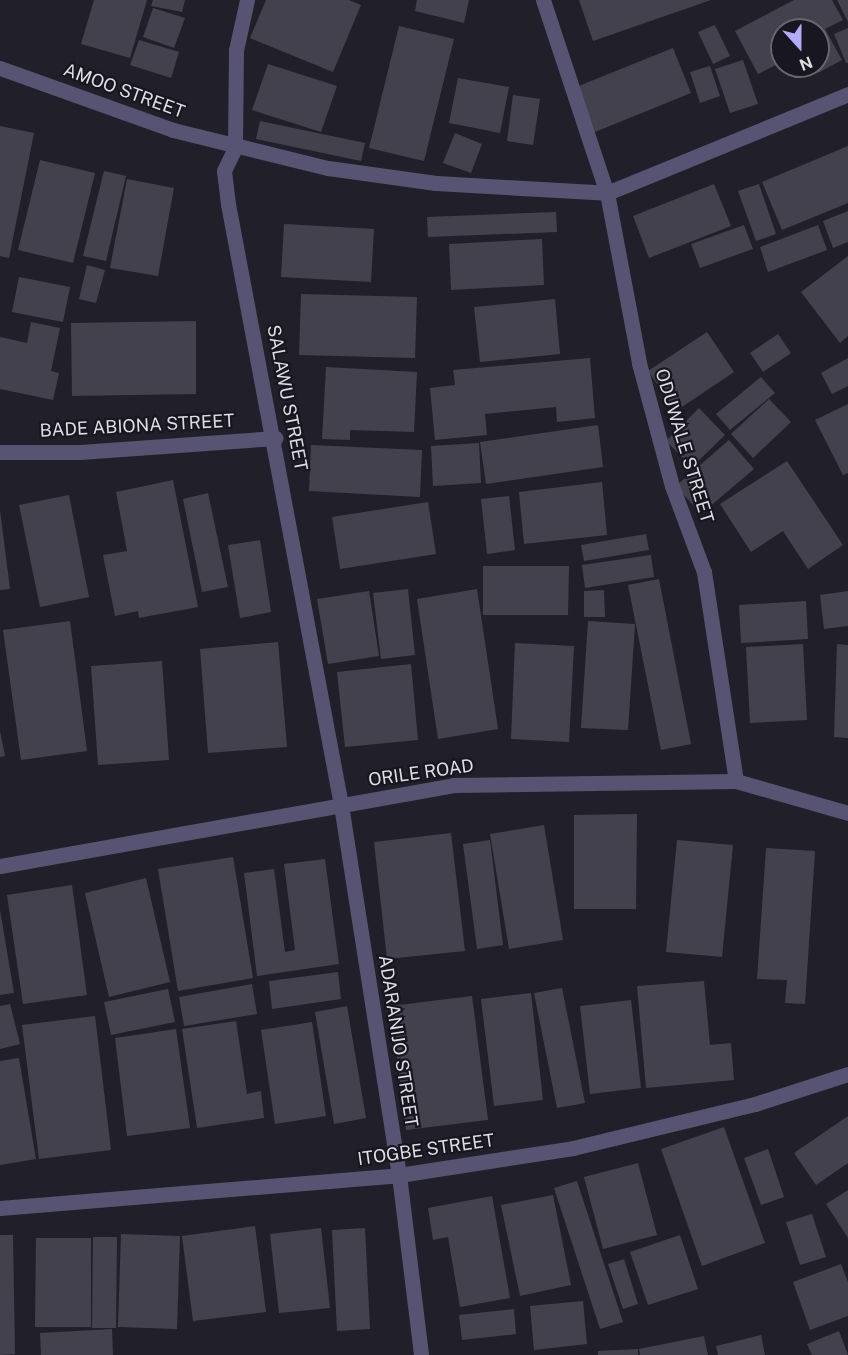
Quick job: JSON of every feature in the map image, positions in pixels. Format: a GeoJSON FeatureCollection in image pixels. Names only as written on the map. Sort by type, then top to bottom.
{"type":"FeatureCollection","features":[{"type":"Feature","properties":{"kind":"street","name":"SALAWU STREET"},"geometry":{"type":"LineString","coordinates":[[247,0],[236,50],[235,148],[224,171],[228,204],[275,438],[341,805]]}},
{"type":"Feature","properties":{"kind":"street","name":"ODUWALE STREET"},"geometry":{"type":"LineString","coordinates":[[543,0],[607,193],[639,363],[672,486],[704,572],[736,781]]}},
{"type":"Feature","properties":{"kind":"street","name":"AMOO STREET"},"geometry":{"type":"LineString","coordinates":[[0,68],[235,148],[436,183],[607,193]]}},
{"type":"Feature","properties":{"kind":"street"},"geometry":{"type":"LineString","coordinates":[[607,193],[848,94]]}},
{"type":"Feature","properties":{"kind":"street","name":"BADE ABIONA STREET"},"geometry":{"type":"LineString","coordinates":[[0,452],[80,452],[275,438]]}},
{"type":"Feature","properties":{"kind":"street","name":"ORILE ROAD"},"geometry":{"type":"LineString","coordinates":[[0,866],[454,785],[736,781],[848,813]]}},
{"type":"Feature","properties":{"kind":"street","name":"ADARANIJO STREET"},"geometry":{"type":"LineString","coordinates":[[341,805],[399,1175],[421,1355]]}},
{"type":"Feature","properties":{"kind":"street","name":"ITOGBE STREET"},"geometry":{"type":"LineString","coordinates":[[0,1208],[399,1175],[573,1148],[755,1104],[848,1074]]}},
{"type":"Feature","properties":{"kind":"building"},"geometry":{"type":"Polygon","coordinates":[[[94,0],[147,0],[130,58],[81,44],[94,0]]]}},
{"type":"Feature","properties":{"kind":"building"},"geometry":{"type":"Polygon","coordinates":[[[153,0],[185,0],[182,12],[151,6],[153,0]]]}},
{"type":"Feature","properties":{"kind":"building"},"geometry":{"type":"Polygon","coordinates":[[[266,0],[349,0],[361,5],[333,72],[250,38],[266,0]]]}},
{"type":"Feature","properties":{"kind":"building"},"geometry":{"type":"Polygon","coordinates":[[[417,0],[469,0],[464,23],[415,11],[417,0]]]}},
{"type":"Feature","properties":{"kind":"building"},"geometry":{"type":"Polygon","coordinates":[[[579,0],[711,0],[593,41],[579,0]]]}},
{"type":"Feature","properties":{"kind":"building"},"geometry":{"type":"Polygon","coordinates":[[[794,0],[832,0],[843,20],[830,26],[830,18],[770,18],[770,68],[758,74],[735,31],[794,0]]]}},
{"type":"Feature","properties":{"kind":"building"},"geometry":{"type":"Polygon","coordinates":[[[837,0],[848,0],[848,22],[837,0]]]}},
{"type":"Feature","properties":{"kind":"building"},"geometry":{"type":"Polygon","coordinates":[[[153,8],[185,18],[174,48],[143,37],[153,8]]]}},
{"type":"Feature","properties":{"kind":"building"},"geometry":{"type":"Polygon","coordinates":[[[715,25],[730,56],[713,64],[698,32],[715,25]]]}},
{"type":"Feature","properties":{"kind":"building"},"geometry":{"type":"Polygon","coordinates":[[[399,26],[454,39],[424,161],[369,148],[399,26]]]}},
{"type":"Feature","properties":{"kind":"building"},"geometry":{"type":"Polygon","coordinates":[[[848,28],[848,63],[846,63],[834,34],[848,28]]]}},
{"type":"Feature","properties":{"kind":"building"},"geometry":{"type":"Polygon","coordinates":[[[830,38],[842,60],[830,66],[830,38]]]}},
{"type":"Feature","properties":{"kind":"building"},"geometry":{"type":"Polygon","coordinates":[[[139,40],[179,52],[171,78],[130,65],[139,40]]]}},
{"type":"Feature","properties":{"kind":"building"},"geometry":{"type":"Polygon","coordinates":[[[673,48],[691,93],[595,132],[576,87],[673,48]]]}},
{"type":"Feature","properties":{"kind":"building"},"geometry":{"type":"Polygon","coordinates":[[[743,60],[758,104],[730,113],[715,69],[743,60]]]}},
{"type":"Feature","properties":{"kind":"building"},"geometry":{"type":"Polygon","coordinates":[[[268,64],[337,86],[321,132],[252,110],[268,64]]]}},
{"type":"Feature","properties":{"kind":"building"},"geometry":{"type":"Polygon","coordinates":[[[710,66],[720,96],[700,103],[690,72],[710,66]]]}},
{"type":"Feature","properties":{"kind":"building"},"geometry":{"type":"Polygon","coordinates":[[[458,78],[509,87],[500,133],[449,123],[458,78]]]}},
{"type":"Feature","properties":{"kind":"building"},"geometry":{"type":"Polygon","coordinates":[[[513,95],[540,99],[533,145],[507,141],[513,95]]]}},
{"type":"Feature","properties":{"kind":"building"},"geometry":{"type":"Polygon","coordinates":[[[260,121],[365,143],[361,161],[256,139],[260,121]]]}},
{"type":"Feature","properties":{"kind":"building"},"geometry":{"type":"Polygon","coordinates":[[[0,126],[34,133],[9,258],[0,256],[0,126]]]}},
{"type":"Feature","properties":{"kind":"building"},"geometry":{"type":"Polygon","coordinates":[[[455,133],[482,144],[471,173],[443,163],[455,133]]]}},
{"type":"Feature","properties":{"kind":"building"},"geometry":{"type":"Polygon","coordinates":[[[848,146],[848,203],[782,230],[762,182],[848,146]]]}},
{"type":"Feature","properties":{"kind":"building"},"geometry":{"type":"Polygon","coordinates":[[[40,160],[95,173],[73,263],[18,250],[40,160]]]}},
{"type":"Feature","properties":{"kind":"building"},"geometry":{"type":"Polygon","coordinates":[[[104,171],[126,176],[106,261],[83,256],[104,171]]]}},
{"type":"Feature","properties":{"kind":"building"},"geometry":{"type":"Polygon","coordinates":[[[127,179],[174,188],[158,276],[110,268],[127,179]]]}},
{"type":"Feature","properties":{"kind":"building"},"geometry":{"type":"Polygon","coordinates":[[[714,184],[731,226],[649,258],[633,216],[714,184]]]}},
{"type":"Feature","properties":{"kind":"building"},"geometry":{"type":"Polygon","coordinates":[[[759,184],[776,234],[756,241],[738,191],[759,184]]]}},
{"type":"Feature","properties":{"kind":"building"},"geometry":{"type":"Polygon","coordinates":[[[848,211],[848,242],[833,248],[823,221],[848,211]]]}},
{"type":"Feature","properties":{"kind":"building"},"geometry":{"type":"Polygon","coordinates":[[[556,212],[557,232],[428,237],[427,217],[556,212]]]}},
{"type":"Feature","properties":{"kind":"building"},"geometry":{"type":"Polygon","coordinates":[[[284,224],[374,229],[371,282],[281,277],[284,224]]]}},
{"type":"Feature","properties":{"kind":"building"},"geometry":{"type":"Polygon","coordinates":[[[744,225],[753,249],[700,268],[691,244],[744,225]]]}},
{"type":"Feature","properties":{"kind":"building"},"geometry":{"type":"Polygon","coordinates":[[[818,225],[827,250],[768,272],[760,247],[818,225]]]}},
{"type":"Feature","properties":{"kind":"building"},"geometry":{"type":"Polygon","coordinates":[[[542,239],[544,285],[451,290],[449,244],[542,239]]]}},
{"type":"Feature","properties":{"kind":"building"},"geometry":{"type":"Polygon","coordinates":[[[848,256],[848,336],[840,343],[801,292],[848,256]]]}},
{"type":"Feature","properties":{"kind":"building"},"geometry":{"type":"Polygon","coordinates":[[[87,265],[105,270],[96,303],[79,299],[87,265]]]}},
{"type":"Feature","properties":{"kind":"building"},"geometry":{"type":"Polygon","coordinates":[[[19,277],[70,287],[63,322],[12,312],[19,277]]]}},
{"type":"Feature","properties":{"kind":"building"},"geometry":{"type":"Polygon","coordinates":[[[301,294],[417,297],[415,358],[299,355],[301,294]]]}},
{"type":"Feature","properties":{"kind":"building"},"geometry":{"type":"Polygon","coordinates":[[[555,299],[560,354],[480,362],[474,307],[555,299]]]}},
{"type":"Feature","properties":{"kind":"building"},"geometry":{"type":"Polygon","coordinates":[[[196,321],[196,394],[72,396],[71,323],[196,321]]]}},
{"type":"Feature","properties":{"kind":"building"},"geometry":{"type":"Polygon","coordinates":[[[31,322],[60,328],[51,371],[59,373],[53,400],[0,389],[0,337],[27,343],[31,322]]]}},
{"type":"Feature","properties":{"kind":"building"},"geometry":{"type":"Polygon","coordinates":[[[707,332],[734,372],[676,411],[648,371],[707,332]]]}},
{"type":"Feature","properties":{"kind":"building"},"geometry":{"type":"Polygon","coordinates":[[[778,334],[791,353],[763,372],[750,353],[778,334]]]}},
{"type":"Feature","properties":{"kind":"building"},"geometry":{"type":"Polygon","coordinates":[[[590,358],[595,418],[557,422],[556,407],[485,414],[487,435],[435,440],[430,388],[455,385],[453,370],[590,358]]]}},
{"type":"Feature","properties":{"kind":"building"},"geometry":{"type":"Polygon","coordinates":[[[848,358],[848,386],[832,394],[821,373],[848,358]]]}},
{"type":"Feature","properties":{"kind":"building"},"geometry":{"type":"Polygon","coordinates":[[[326,367],[417,372],[414,432],[350,430],[350,440],[322,439],[326,367]]]}},
{"type":"Feature","properties":{"kind":"building"},"geometry":{"type":"Polygon","coordinates":[[[761,377],[775,393],[730,430],[716,414],[761,377]]]}},
{"type":"Feature","properties":{"kind":"building"},"geometry":{"type":"Polygon","coordinates":[[[769,399],[791,422],[753,458],[731,434],[769,399]]]}},
{"type":"Feature","properties":{"kind":"building"},"geometry":{"type":"Polygon","coordinates":[[[848,404],[848,473],[843,475],[815,420],[848,404]]]}},
{"type":"Feature","properties":{"kind":"building"},"geometry":{"type":"Polygon","coordinates":[[[699,408],[725,435],[692,467],[666,441],[699,408]]]}},
{"type":"Feature","properties":{"kind":"building"},"geometry":{"type":"Polygon","coordinates":[[[598,425],[603,467],[486,484],[480,442],[598,425]]]}},
{"type":"Feature","properties":{"kind":"building"},"geometry":{"type":"Polygon","coordinates":[[[729,440],[754,469],[701,514],[676,486],[729,440]]]}},
{"type":"Feature","properties":{"kind":"building"},"geometry":{"type":"Polygon","coordinates":[[[479,443],[481,483],[433,486],[431,446],[479,443]]]}},
{"type":"Feature","properties":{"kind":"building"},"geometry":{"type":"Polygon","coordinates":[[[311,445],[422,450],[420,497],[309,491],[311,445]]]}},
{"type":"Feature","properties":{"kind":"building"},"geometry":{"type":"Polygon","coordinates":[[[787,461],[843,545],[808,569],[783,531],[751,552],[720,504],[787,461]]]}},
{"type":"Feature","properties":{"kind":"building"},"geometry":{"type":"Polygon","coordinates":[[[173,480],[198,607],[139,618],[138,611],[115,616],[103,555],[127,551],[116,492],[173,480]]]}},
{"type":"Feature","properties":{"kind":"building"},"geometry":{"type":"Polygon","coordinates":[[[602,482],[607,535],[524,544],[519,492],[602,482]]]}},
{"type":"Feature","properties":{"kind":"building"},"geometry":{"type":"Polygon","coordinates":[[[208,493],[228,587],[202,592],[183,499],[208,493]]]}},
{"type":"Feature","properties":{"kind":"building"},"geometry":{"type":"Polygon","coordinates":[[[69,495],[89,597],[40,607],[19,505],[69,495]]]}},
{"type":"Feature","properties":{"kind":"building"},"geometry":{"type":"Polygon","coordinates":[[[509,496],[515,550],[487,554],[481,499],[509,496]]]}},
{"type":"Feature","properties":{"kind":"building"},"geometry":{"type":"Polygon","coordinates":[[[428,502],[436,554],[340,569],[332,517],[428,502]]]}},
{"type":"Feature","properties":{"kind":"building"},"geometry":{"type":"Polygon","coordinates":[[[0,510],[10,589],[0,590],[0,510]]]}},
{"type":"Feature","properties":{"kind":"building"},"geometry":{"type":"Polygon","coordinates":[[[646,534],[649,550],[584,561],[581,545],[646,534]]]}},
{"type":"Feature","properties":{"kind":"building"},"geometry":{"type":"Polygon","coordinates":[[[260,540],[271,612],[240,618],[228,545],[260,540]]]}},
{"type":"Feature","properties":{"kind":"building"},"geometry":{"type":"Polygon","coordinates":[[[651,555],[654,577],[585,588],[582,565],[651,555]]]}},
{"type":"Feature","properties":{"kind":"building"},"geometry":{"type":"Polygon","coordinates":[[[483,566],[569,566],[568,615],[483,615],[483,566]]]}},
{"type":"Feature","properties":{"kind":"building"},"geometry":{"type":"Polygon","coordinates":[[[659,579],[691,744],[661,750],[628,585],[659,579]]]}},
{"type":"Feature","properties":{"kind":"building"},"geometry":{"type":"Polygon","coordinates":[[[408,589],[415,655],[381,659],[373,593],[408,589]]]}},
{"type":"Feature","properties":{"kind":"building"},"geometry":{"type":"Polygon","coordinates":[[[477,589],[498,729],[438,739],[417,599],[477,589]]]}},
{"type":"Feature","properties":{"kind":"building"},"geometry":{"type":"Polygon","coordinates":[[[604,590],[605,617],[584,617],[584,591],[604,590]]]}},
{"type":"Feature","properties":{"kind":"building"},"geometry":{"type":"Polygon","coordinates":[[[369,591],[379,656],[328,664],[317,599],[369,591]]]}},
{"type":"Feature","properties":{"kind":"building"},"geometry":{"type":"Polygon","coordinates":[[[848,591],[848,626],[824,629],[820,595],[848,591]]]}},
{"type":"Feature","properties":{"kind":"building"},"geometry":{"type":"Polygon","coordinates":[[[806,601],[808,639],[741,643],[739,605],[806,601]]]}},
{"type":"Feature","properties":{"kind":"building"},"geometry":{"type":"Polygon","coordinates":[[[70,621],[87,751],[21,760],[3,630],[70,621]]]}},
{"type":"Feature","properties":{"kind":"building"},"geometry":{"type":"Polygon","coordinates":[[[588,621],[635,624],[628,730],[581,728],[588,621]]]}},
{"type":"Feature","properties":{"kind":"building"},"geometry":{"type":"Polygon","coordinates":[[[278,642],[287,747],[208,753],[200,649],[278,642]]]}},
{"type":"Feature","properties":{"kind":"building"},"geometry":{"type":"Polygon","coordinates":[[[515,643],[574,646],[569,742],[511,739],[515,643]]]}},
{"type":"Feature","properties":{"kind":"building"},"geometry":{"type":"Polygon","coordinates":[[[803,644],[807,720],[750,723],[746,647],[803,644]]]}},
{"type":"Feature","properties":{"kind":"building"},"geometry":{"type":"Polygon","coordinates":[[[837,644],[848,645],[848,738],[834,737],[837,644]]]}},
{"type":"Feature","properties":{"kind":"building"},"geometry":{"type":"Polygon","coordinates":[[[162,661],[169,760],[98,765],[91,666],[162,661]]]}},
{"type":"Feature","properties":{"kind":"building"},"geometry":{"type":"Polygon","coordinates":[[[411,664],[418,740],[345,747],[337,672],[411,664]]]}},
{"type":"Feature","properties":{"kind":"building"},"geometry":{"type":"Polygon","coordinates":[[[0,731],[5,756],[0,757],[0,731]]]}},
{"type":"Feature","properties":{"kind":"building"},"geometry":{"type":"Polygon","coordinates":[[[637,814],[636,909],[574,909],[574,815],[637,814]]]}},
{"type":"Feature","properties":{"kind":"building"},"geometry":{"type":"Polygon","coordinates":[[[544,825],[563,940],[509,949],[490,834],[544,825]]]}},
{"type":"Feature","properties":{"kind":"building"},"geometry":{"type":"Polygon","coordinates":[[[451,833],[465,951],[387,959],[374,842],[451,833]]]}},
{"type":"Feature","properties":{"kind":"building"},"geometry":{"type":"Polygon","coordinates":[[[490,840],[503,945],[477,949],[463,844],[490,840]]]}},
{"type":"Feature","properties":{"kind":"building"},"geometry":{"type":"Polygon","coordinates":[[[677,840],[733,845],[722,957],[666,952],[677,840]]]}},
{"type":"Feature","properties":{"kind":"building"},"geometry":{"type":"Polygon","coordinates":[[[766,848],[815,851],[805,1004],[785,1003],[787,980],[757,979],[766,848]]]}},
{"type":"Feature","properties":{"kind":"building"},"geometry":{"type":"Polygon","coordinates":[[[233,857],[253,978],[178,991],[158,869],[233,857]]]}},
{"type":"Feature","properties":{"kind":"building"},"geometry":{"type":"Polygon","coordinates":[[[325,859],[339,964],[257,976],[244,873],[274,869],[285,952],[295,950],[284,864],[325,859]]]}},
{"type":"Feature","properties":{"kind":"building"},"geometry":{"type":"Polygon","coordinates":[[[146,878],[170,982],[109,997],[85,893],[146,878]]]}},
{"type":"Feature","properties":{"kind":"building"},"geometry":{"type":"Polygon","coordinates":[[[72,885],[87,995],[23,1004],[7,895],[72,885]]]}},
{"type":"Feature","properties":{"kind":"building"},"geometry":{"type":"Polygon","coordinates":[[[0,910],[14,993],[0,995],[0,910]]]}},
{"type":"Feature","properties":{"kind":"building"},"geometry":{"type":"Polygon","coordinates":[[[338,972],[341,999],[272,1009],[269,981],[338,972]]]}},
{"type":"Feature","properties":{"kind":"building"},"geometry":{"type":"Polygon","coordinates":[[[704,981],[710,1045],[731,1043],[734,1080],[646,1088],[637,986],[704,981]]]}},
{"type":"Feature","properties":{"kind":"building"},"geometry":{"type":"Polygon","coordinates":[[[252,984],[257,1014],[184,1026],[179,997],[252,984]]]}},
{"type":"Feature","properties":{"kind":"building"},"geometry":{"type":"Polygon","coordinates":[[[562,988],[585,1103],[557,1108],[534,993],[562,988]]]}},
{"type":"Feature","properties":{"kind":"building"},"geometry":{"type":"Polygon","coordinates":[[[168,989],[175,1022],[111,1035],[104,1002],[168,989]]]}},
{"type":"Feature","properties":{"kind":"building"},"geometry":{"type":"Polygon","coordinates":[[[531,993],[543,1100],[494,1106],[481,999],[531,993]]]}},
{"type":"Feature","properties":{"kind":"building"},"geometry":{"type":"Polygon","coordinates":[[[472,996],[488,1120],[406,1130],[391,1006],[472,996]]]}},
{"type":"Feature","properties":{"kind":"building"},"geometry":{"type":"Polygon","coordinates":[[[631,1000],[641,1088],[590,1094],[580,1006],[631,1000]]]}},
{"type":"Feature","properties":{"kind":"building"},"geometry":{"type":"Polygon","coordinates":[[[10,1004],[20,1044],[0,1049],[0,1006],[10,1004]]]}},
{"type":"Feature","properties":{"kind":"building"},"geometry":{"type":"Polygon","coordinates":[[[347,1006],[366,1118],[334,1124],[315,1012],[347,1006]]]}},
{"type":"Feature","properties":{"kind":"building"},"geometry":{"type":"Polygon","coordinates":[[[95,1016],[111,1150],[39,1159],[22,1025],[95,1016]]]}},
{"type":"Feature","properties":{"kind":"building"},"geometry":{"type":"Polygon","coordinates":[[[236,1021],[247,1094],[261,1091],[264,1118],[197,1128],[182,1029],[236,1021]]]}},
{"type":"Feature","properties":{"kind":"building"},"geometry":{"type":"Polygon","coordinates":[[[312,1022],[326,1116],[275,1124],[261,1030],[312,1022]]]}},
{"type":"Feature","properties":{"kind":"building"},"geometry":{"type":"Polygon","coordinates":[[[176,1029],[190,1128],[127,1136],[115,1038],[176,1029]]]}},
{"type":"Feature","properties":{"kind":"building"},"geometry":{"type":"Polygon","coordinates":[[[19,1058],[36,1159],[0,1165],[0,1061],[19,1058]]]}},
{"type":"Feature","properties":{"kind":"building"},"geometry":{"type":"Polygon","coordinates":[[[848,1116],[848,1163],[816,1185],[794,1153],[848,1116]]]}},
{"type":"Feature","properties":{"kind":"building"},"geometry":{"type":"Polygon","coordinates":[[[724,1127],[765,1243],[702,1266],[661,1149],[724,1127]]]}},
{"type":"Feature","properties":{"kind":"building"},"geometry":{"type":"Polygon","coordinates":[[[768,1149],[784,1197],[761,1205],[744,1158],[768,1149]]]}},
{"type":"Feature","properties":{"kind":"building"},"geometry":{"type":"Polygon","coordinates":[[[638,1163],[657,1235],[603,1249],[584,1177],[638,1163]]]}},
{"type":"Feature","properties":{"kind":"building"},"geometry":{"type":"Polygon","coordinates":[[[577,1181],[623,1322],[600,1329],[554,1188],[577,1181]]]}},
{"type":"Feature","properties":{"kind":"building"},"geometry":{"type":"Polygon","coordinates":[[[848,1190],[848,1238],[826,1204],[848,1190]]]}},
{"type":"Feature","properties":{"kind":"building"},"geometry":{"type":"Polygon","coordinates":[[[553,1195],[571,1285],[520,1296],[501,1205],[553,1195]]]}},
{"type":"Feature","properties":{"kind":"building"},"geometry":{"type":"Polygon","coordinates":[[[492,1196],[510,1298],[460,1307],[448,1237],[433,1240],[428,1208],[492,1196]]]}},
{"type":"Feature","properties":{"kind":"building"},"geometry":{"type":"Polygon","coordinates":[[[812,1214],[826,1257],[800,1265],[786,1222],[812,1214]]]}},
{"type":"Feature","properties":{"kind":"building"},"geometry":{"type":"Polygon","coordinates":[[[255,1226],[266,1312],[193,1321],[182,1236],[255,1226]]]}},
{"type":"Feature","properties":{"kind":"building"},"geometry":{"type":"Polygon","coordinates":[[[321,1228],[330,1308],[279,1313],[270,1234],[321,1228]]]}},
{"type":"Feature","properties":{"kind":"building"},"geometry":{"type":"Polygon","coordinates":[[[365,1228],[370,1329],[337,1331],[332,1230],[365,1228]]]}},
{"type":"Feature","properties":{"kind":"building"},"geometry":{"type":"Polygon","coordinates":[[[121,1234],[180,1236],[177,1329],[118,1327],[121,1234]]]}},
{"type":"Feature","properties":{"kind":"building"},"geometry":{"type":"Polygon","coordinates":[[[0,1235],[13,1235],[15,1354],[0,1355],[0,1235]]]}},
{"type":"Feature","properties":{"kind":"building"},"geometry":{"type":"Polygon","coordinates":[[[680,1235],[698,1289],[648,1305],[630,1252],[680,1235]]]}},
{"type":"Feature","properties":{"kind":"building"},"geometry":{"type":"Polygon","coordinates":[[[93,1237],[117,1237],[116,1328],[92,1328],[93,1237]]]}},
{"type":"Feature","properties":{"kind":"building"},"geometry":{"type":"Polygon","coordinates":[[[36,1238],[91,1238],[91,1327],[35,1327],[36,1238]]]}},
{"type":"Feature","properties":{"kind":"building"},"geometry":{"type":"Polygon","coordinates":[[[624,1259],[638,1304],[623,1309],[608,1264],[624,1259]]]}},
{"type":"Feature","properties":{"kind":"building"},"geometry":{"type":"Polygon","coordinates":[[[841,1264],[848,1282],[848,1316],[810,1330],[793,1282],[841,1264]]]}},
{"type":"Feature","properties":{"kind":"building"},"geometry":{"type":"Polygon","coordinates":[[[583,1301],[587,1344],[534,1350],[530,1306],[583,1301]]]}},
{"type":"Feature","properties":{"kind":"building"},"geometry":{"type":"Polygon","coordinates":[[[514,1309],[516,1334],[462,1340],[459,1315],[514,1309]]]}},
{"type":"Feature","properties":{"kind":"building"},"geometry":{"type":"Polygon","coordinates":[[[112,1329],[113,1355],[41,1355],[40,1333],[112,1329]]]}},
{"type":"Feature","properties":{"kind":"building"},"geometry":{"type":"Polygon","coordinates":[[[839,1331],[848,1355],[812,1355],[807,1344],[839,1331]]]}},
{"type":"Feature","properties":{"kind":"building"},"geometry":{"type":"Polygon","coordinates":[[[761,1335],[765,1355],[718,1355],[716,1346],[761,1335]]]}},
{"type":"Feature","properties":{"kind":"building"},"geometry":{"type":"Polygon","coordinates":[[[704,1336],[708,1355],[640,1355],[639,1349],[704,1336]]]}},
{"type":"Feature","properties":{"kind":"building"},"geometry":{"type":"Polygon","coordinates":[[[638,1349],[638,1355],[598,1355],[598,1351],[638,1349]]]}}]}
